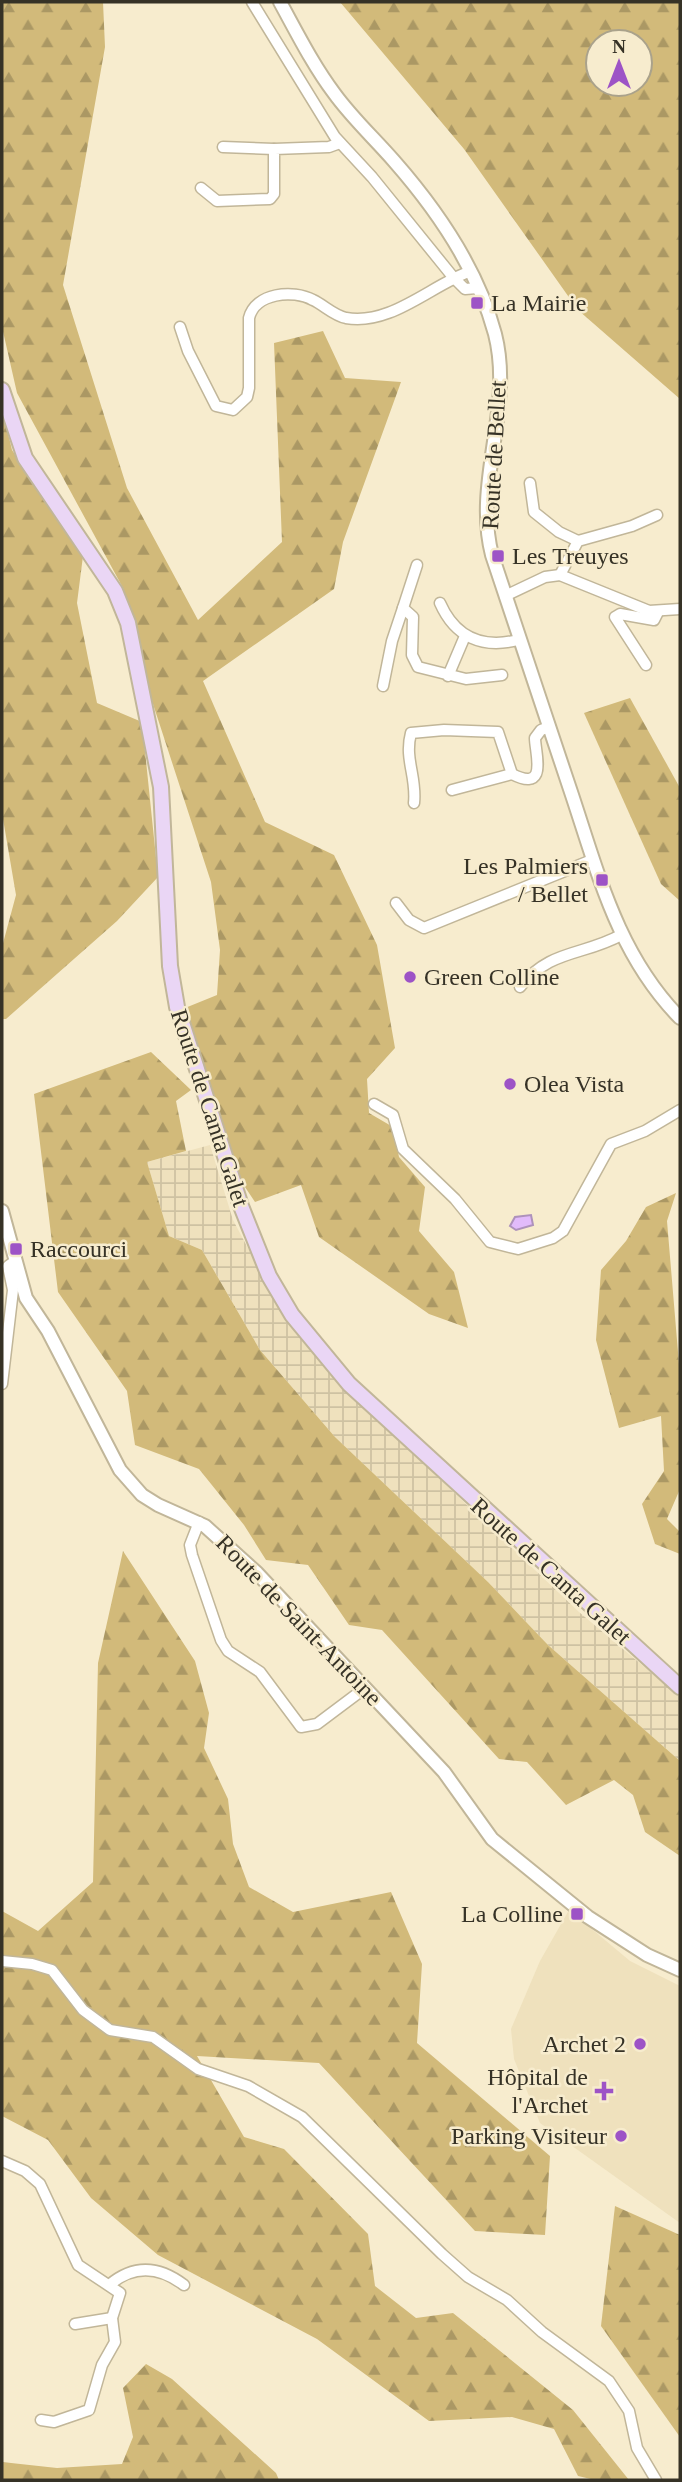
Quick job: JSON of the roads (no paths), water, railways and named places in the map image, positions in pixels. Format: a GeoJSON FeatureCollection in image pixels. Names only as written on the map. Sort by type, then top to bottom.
{"type":"FeatureCollection","features":[{"type":"Feature","properties":{"kind":"main road","name":"Route de Canta Galet"},"geometry":{"type":"LineString","coordinates":[[2,390],[25,458],[115,591],[128,623],[160,787],[170,966],[177,1007],[241,1206],[269,1276],[292,1315],[348,1384],[680,1687]]}},
{"type":"Feature","properties":{"kind":"street"},"geometry":{"type":"LineString","coordinates":[[252,2],[340,143],[372,177],[464,289],[478,288]]}},
{"type":"Feature","properties":{"kind":"street","name":"Route de Bellet"},"geometry":{"type":"LineString","coordinates":[[280,2],[334,94],[420,193],[471,271],[489,313],[499,358],[500,400],[485,516],[489,543],[518,640],[592,860],[621,935],[644,976],[680,1018]]}},
{"type":"Feature","properties":{"kind":"street"},"geometry":{"type":"LineString","coordinates":[[223,148],[329,148],[340,143]]}},
{"type":"Feature","properties":{"kind":"street"},"geometry":{"type":"LineString","coordinates":[[201,188],[218,201],[270,199],[274,194],[274,149]]}},
{"type":"Feature","properties":{"kind":"street"},"geometry":{"type":"LineString","coordinates":[[180,327],[188,351],[216,406],[233,410],[247,397],[249,318],[250,312],[260,302],[286,295],[300,296],[346,318],[365,318],[386,313],[453,277],[471,271]]}},
{"type":"Feature","properties":{"kind":"street"},"geometry":{"type":"LineString","coordinates":[[530,483],[534,512],[539,518],[578,541],[632,526],[657,515]]}},
{"type":"Feature","properties":{"kind":"street"},"geometry":{"type":"LineString","coordinates":[[560,575],[578,541]]}},
{"type":"Feature","properties":{"kind":"street"},"geometry":{"type":"LineString","coordinates":[[383,686],[392,641],[417,565]]}},
{"type":"Feature","properties":{"kind":"street"},"geometry":{"type":"LineString","coordinates":[[505,596],[545,576],[560,575],[638,608],[658,612],[680,609]]}},
{"type":"Feature","properties":{"kind":"street"},"geometry":{"type":"LineString","coordinates":[[440,603],[447,619],[465,636],[482,643],[503,644],[518,640]]}},
{"type":"Feature","properties":{"kind":"street"},"geometry":{"type":"LineString","coordinates":[[403,608],[413,617],[412,655],[418,667],[466,679],[502,675]]}},
{"type":"Feature","properties":{"kind":"street"},"geometry":{"type":"LineString","coordinates":[[646,665],[615,617],[620,614],[654,620],[658,618],[658,612]]}},
{"type":"Feature","properties":{"kind":"street"},"geometry":{"type":"LineString","coordinates":[[448,676],[465,636]]}},
{"type":"Feature","properties":{"kind":"street"},"geometry":{"type":"LineString","coordinates":[[452,790],[512,774],[521,778],[531,777],[540,764],[535,738],[541,730],[549,727]]}},
{"type":"Feature","properties":{"kind":"street"},"geometry":{"type":"LineString","coordinates":[[414,803],[416,790],[406,750],[411,733],[444,730],[498,732],[512,774]]}},
{"type":"Feature","properties":{"kind":"street"},"geometry":{"type":"LineString","coordinates":[[396,903],[409,920],[424,928],[592,860]]}},
{"type":"Feature","properties":{"kind":"street"},"geometry":{"type":"LineString","coordinates":[[520,987],[550,960],[596,947],[621,935]]}},
{"type":"Feature","properties":{"kind":"street"},"geometry":{"type":"LineString","coordinates":[[374,1104],[393,1115],[403,1149],[455,1199],[491,1242],[518,1250],[553,1238],[563,1231],[611,1144],[645,1131],[680,1110]]}},
{"type":"Feature","properties":{"kind":"street","name":"Route de Saint-Antoine"},"geometry":{"type":"LineString","coordinates":[[2,1211],[26,1298],[48,1331],[120,1470],[133,1487],[150,1500],[199,1522],[257,1573],[444,1772],[492,1839],[588,1917],[647,1955],[680,1970]]}},
{"type":"Feature","properties":{"kind":"street"},"geometry":{"type":"LineString","coordinates":[[2,1384],[13,1290],[8,1266],[15,1261]]}},
{"type":"Feature","properties":{"kind":"street"},"geometry":{"type":"LineString","coordinates":[[2,1293],[11,1304]]}},
{"type":"Feature","properties":{"kind":"street"},"geometry":{"type":"LineString","coordinates":[[199,1522],[190,1545],[221,1640],[228,1651],[260,1672],[301,1727],[317,1724],[365,1688]]}},
{"type":"Feature","properties":{"kind":"street"},"geometry":{"type":"LineString","coordinates":[[2,1961],[32,1964],[51,1970],[83,2010],[110,2030],[153,2037],[198,2069],[248,2086],[302,2117],[468,2277],[508,2300],[542,2332],[609,2381],[629,2411],[637,2448],[656,2480]]}},
{"type":"Feature","properties":{"kind":"street"},"geometry":{"type":"LineString","coordinates":[[2,2161],[25,2171],[40,2184],[78,2264],[120,2293],[112,2318],[115,2342],[102,2365],[89,2410],[54,2422],[41,2420]]}},
{"type":"Feature","properties":{"kind":"street"},"geometry":{"type":"LineString","coordinates":[[109,2285],[132,2270],[168,2273],[184,2285]]}},
{"type":"Feature","properties":{"kind":"street"},"geometry":{"type":"LineString","coordinates":[[75,2324],[112,2318]]}},
{"type":"Feature","properties":{"kind":"place","name":"La Mairie"},"geometry":{"type":"Point","coordinates":[477,303]}},
{"type":"Feature","properties":{"kind":"place","name":"Les Treuyes"},"geometry":{"type":"Point","coordinates":[498,556]}},
{"type":"Feature","properties":{"kind":"place","name":"Les Palmiers / Bellet"},"geometry":{"type":"Point","coordinates":[602,880]}},
{"type":"Feature","properties":{"kind":"place","name":"Green Colline"},"geometry":{"type":"Point","coordinates":[410,977]}},
{"type":"Feature","properties":{"kind":"place","name":"Olea Vista"},"geometry":{"type":"Point","coordinates":[510,1084]}},
{"type":"Feature","properties":{"kind":"place","name":"Raccourci"},"geometry":{"type":"Point","coordinates":[16,1249]}},
{"type":"Feature","properties":{"kind":"place","name":"La Colline"},"geometry":{"type":"Point","coordinates":[577,1914]}},
{"type":"Feature","properties":{"kind":"place","name":"Archet 2"},"geometry":{"type":"Point","coordinates":[640,2044]}},
{"type":"Feature","properties":{"kind":"place","name":"Hôpital de l'Archet"},"geometry":{"type":"Point","coordinates":[604,2091]}},
{"type":"Feature","properties":{"kind":"place","name":"Parking Visiteur"},"geometry":{"type":"Point","coordinates":[621,2136]}}]}
